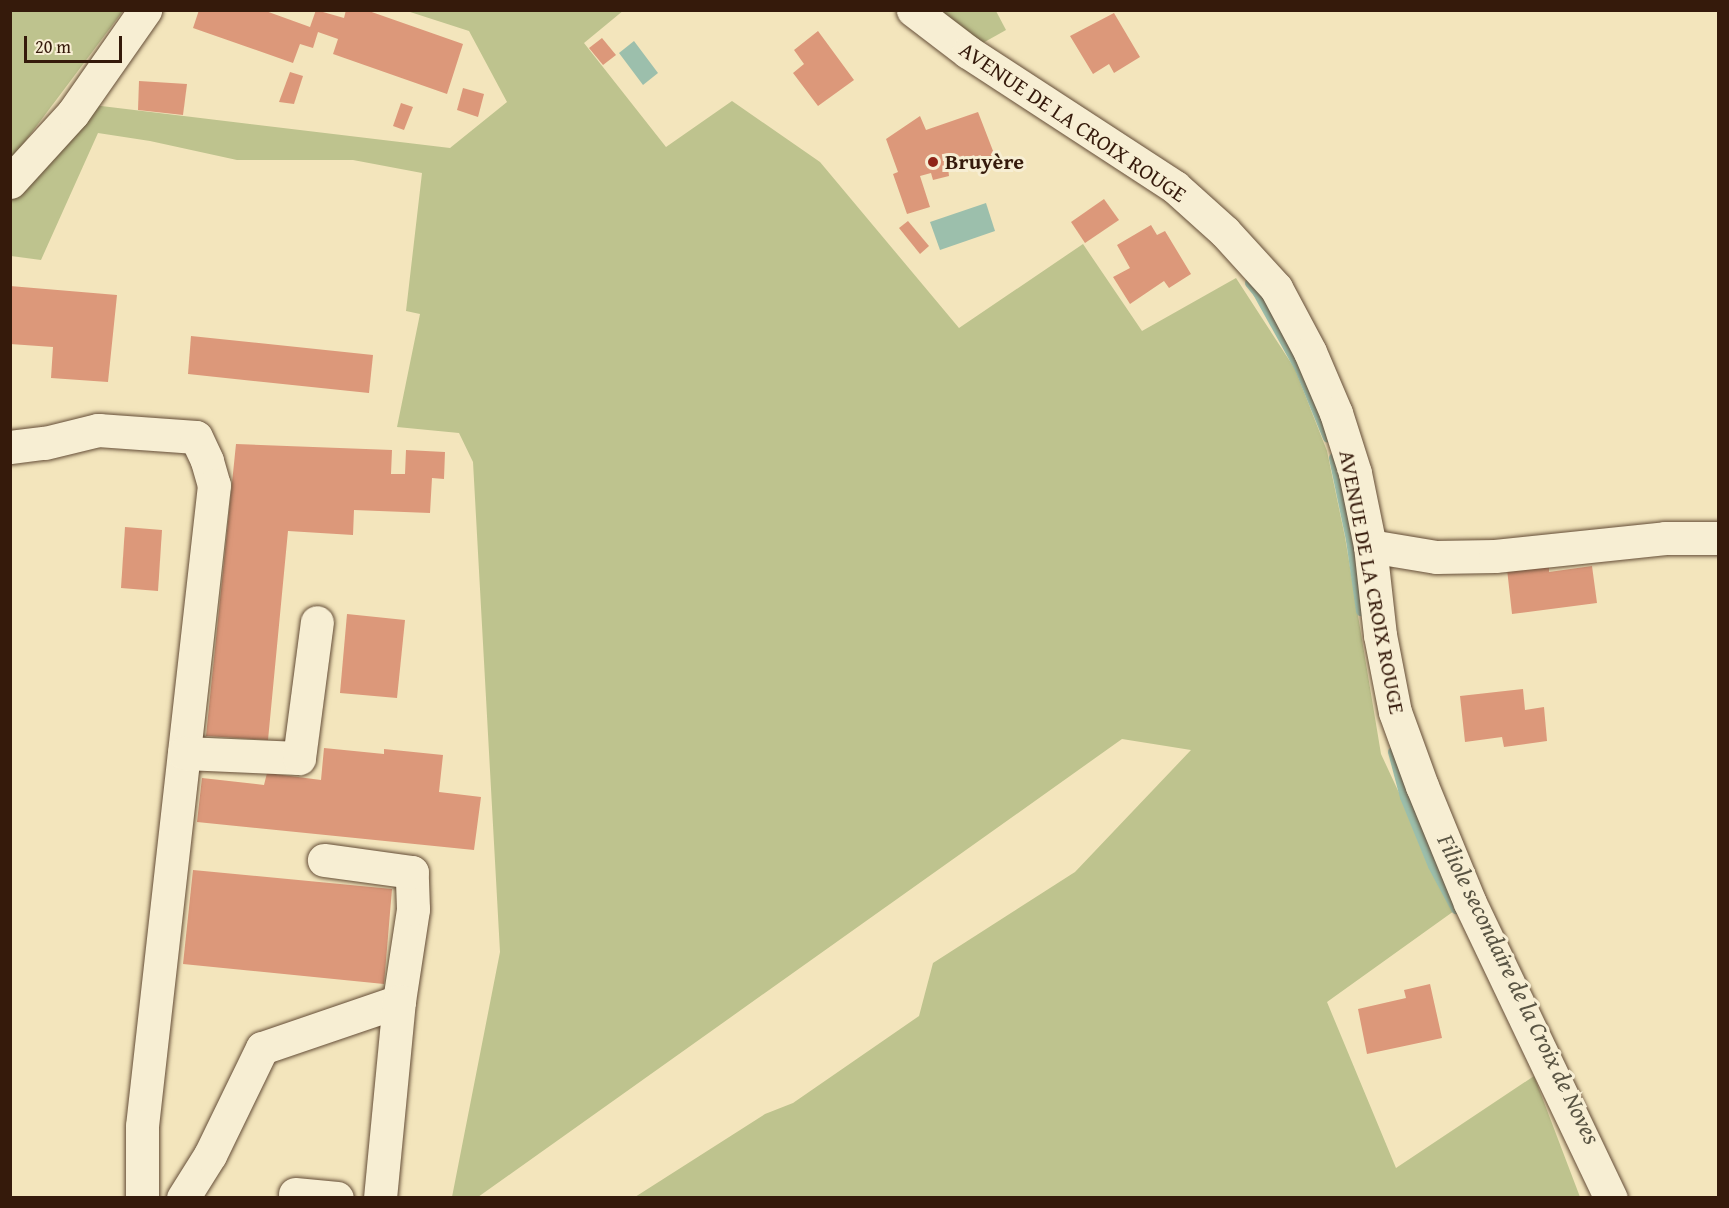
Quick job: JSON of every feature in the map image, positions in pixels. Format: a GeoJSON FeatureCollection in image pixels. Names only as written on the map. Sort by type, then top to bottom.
{"type":"FeatureCollection","features":[{"type":"Feature","properties":{"kind":"street"},"geometry":{"type":"LineString","coordinates":[[10,182],[73,113],[145,10]]}},
{"type":"Feature","properties":{"kind":"street","name":"AVENUE DE LA CROIX ROUGE"},"geometry":{"type":"LineString","coordinates":[[913,10],[968,52],[1175,187],[1225,232],[1276,288],[1310,352],[1336,413],[1355,473],[1370,546],[1380,634],[1395,712],[1422,786],[1470,903],[1611,1197]]}},
{"type":"Feature","properties":{"kind":"street"},"geometry":{"type":"LineString","coordinates":[[10,447],[45,443],[98,430],[196,437],[207,461],[214,485],[142,1126],[142,1197]]}},
{"type":"Feature","properties":{"kind":"street"},"geometry":{"type":"LineString","coordinates":[[1370,546],[1436,557],[1495,556],[1665,538],[1719,538]]}},
{"type":"Feature","properties":{"kind":"street"},"geometry":{"type":"LineString","coordinates":[[184,753],[298,758],[317,622]]}},
{"type":"Feature","properties":{"kind":"street"},"geometry":{"type":"LineString","coordinates":[[324,860],[412,872],[414,909],[399,1002],[380,1197]]}},
{"type":"Feature","properties":{"kind":"street"},"geometry":{"type":"LineString","coordinates":[[183,1197],[210,1155],[262,1048],[399,1002]]}},
{"type":"Feature","properties":{"kind":"street"},"geometry":{"type":"LineString","coordinates":[[295,1194],[337,1197]]}},
{"type":"Feature","properties":{"kind":"green space"},"geometry":{"type":"Polygon","coordinates":[[[624,10],[584,43],[666,147],[732,101],[820,162],[959,328],[1083,244],[1142,331],[1236,278],[1295,369],[1327,451],[1345,537],[1381,754],[1454,911],[1327,1002],[1396,1168],[1534,1076],[1580,1197],[635,1197],[765,1114],[793,1103],[919,1016],[933,963],[1075,872],[1191,750],[1122,739],[478,1197],[452,1197],[500,952],[473,462],[459,433],[397,427],[420,314],[406,311],[422,173],[353,160],[237,160],[150,141],[98,133],[41,260],[11,256],[11,201],[93,105],[450,148],[507,102],[469,31],[407,11],[624,10]]]}},
{"type":"Feature","properties":{"kind":"green space"},"geometry":{"type":"Polygon","coordinates":[[[11,11],[123,11],[11,160],[11,11]]]}},
{"type":"Feature","properties":{"kind":"green space"},"geometry":{"type":"Polygon","coordinates":[[[939,11],[996,11],[1006,30],[981,44],[939,11]]]}},
{"type":"Feature","properties":{"kind":"shaded area"},"geometry":{"type":"Polygon","coordinates":[[[634,41],[658,73],[643,85],[619,53],[634,41]]]}},
{"type":"Feature","properties":{"kind":"shaded area"},"geometry":{"type":"Polygon","coordinates":[[[986,203],[995,231],[940,250],[930,222],[986,203]]]}},
{"type":"Feature","properties":{"kind":"building"},"geometry":{"type":"Polygon","coordinates":[[[199,10],[263,10],[310,27],[316,10],[344,18],[346,10],[366,10],[463,44],[447,94],[333,54],[338,39],[318,32],[313,48],[300,44],[293,63],[193,28],[199,10]]]}},
{"type":"Feature","properties":{"kind":"building"},"geometry":{"type":"Polygon","coordinates":[[[1114,13],[1140,57],[1114,73],[1109,64],[1093,74],[1070,36],[1114,13]]]}},
{"type":"Feature","properties":{"kind":"building"},"geometry":{"type":"Polygon","coordinates":[[[818,31],[854,80],[818,106],[793,73],[804,64],[794,50],[818,31]]]}},
{"type":"Feature","properties":{"kind":"building"},"geometry":{"type":"Polygon","coordinates":[[[602,38],[616,55],[603,65],[589,48],[602,38]]]}},
{"type":"Feature","properties":{"kind":"building"},"geometry":{"type":"Polygon","coordinates":[[[290,72],[303,76],[294,104],[279,102],[290,72]]]}},
{"type":"Feature","properties":{"kind":"building"},"geometry":{"type":"Polygon","coordinates":[[[139,81],[187,84],[183,115],[138,110],[139,81]]]}},
{"type":"Feature","properties":{"kind":"building"},"geometry":{"type":"Polygon","coordinates":[[[463,88],[484,94],[478,117],[457,110],[463,88]]]}},
{"type":"Feature","properties":{"kind":"building"},"geometry":{"type":"Polygon","coordinates":[[[401,103],[413,107],[404,130],[393,126],[401,103]]]}},
{"type":"Feature","properties":{"kind":"building","name":"Bruyère"},"geometry":{"type":"Polygon","coordinates":[[[978,112],[995,156],[948,167],[949,176],[933,180],[931,173],[920,176],[930,207],[907,214],[893,174],[898,172],[886,139],[920,116],[926,130],[978,112]]]}},
{"type":"Feature","properties":{"kind":"building"},"geometry":{"type":"Polygon","coordinates":[[[1104,199],[1119,220],[1085,243],[1071,222],[1104,199]]]}},
{"type":"Feature","properties":{"kind":"building"},"geometry":{"type":"Polygon","coordinates":[[[908,221],[929,246],[920,254],[899,228],[908,221]]]}},
{"type":"Feature","properties":{"kind":"building"},"geometry":{"type":"Polygon","coordinates":[[[1151,225],[1157,235],[1165,231],[1191,274],[1169,288],[1164,281],[1130,304],[1113,277],[1130,268],[1117,245],[1151,225]]]}},
{"type":"Feature","properties":{"kind":"building"},"geometry":{"type":"Polygon","coordinates":[[[10,286],[117,295],[108,382],[51,378],[53,347],[10,344],[10,286]]]}},
{"type":"Feature","properties":{"kind":"building"},"geometry":{"type":"Polygon","coordinates":[[[191,336],[373,355],[369,393],[188,374],[191,336]]]}},
{"type":"Feature","properties":{"kind":"building"},"geometry":{"type":"Polygon","coordinates":[[[236,444],[392,450],[391,474],[405,474],[406,450],[445,452],[444,479],[432,478],[430,513],[354,510],[353,535],[288,531],[268,740],[206,736],[236,444]]]}},
{"type":"Feature","properties":{"kind":"building"},"geometry":{"type":"Polygon","coordinates":[[[125,527],[162,530],[158,591],[121,588],[125,527]]]}},
{"type":"Feature","properties":{"kind":"building"},"geometry":{"type":"Polygon","coordinates":[[[1549,563],[1549,572],[1592,566],[1597,603],[1512,614],[1507,569],[1549,563]]]}},
{"type":"Feature","properties":{"kind":"building"},"geometry":{"type":"Polygon","coordinates":[[[347,614],[405,620],[397,698],[340,693],[347,614]]]}},
{"type":"Feature","properties":{"kind":"building"},"geometry":{"type":"Polygon","coordinates":[[[1523,689],[1525,710],[1544,707],[1547,741],[1504,747],[1502,737],[1465,742],[1460,696],[1523,689]]]}},
{"type":"Feature","properties":{"kind":"building"},"geometry":{"type":"Polygon","coordinates":[[[324,748],[384,754],[384,749],[443,755],[439,792],[481,797],[474,850],[197,822],[202,778],[264,785],[267,773],[321,780],[324,748]]]}},
{"type":"Feature","properties":{"kind":"building"},"geometry":{"type":"Polygon","coordinates":[[[193,870],[392,889],[384,984],[183,964],[193,870]]]}},
{"type":"Feature","properties":{"kind":"building"},"geometry":{"type":"Polygon","coordinates":[[[1430,984],[1442,1038],[1367,1054],[1358,1009],[1406,998],[1404,990],[1430,984]]]}},
{"type":"Feature","properties":{"kind":"waterway","name":"Filiole secondaire de la Croix de Noves"},"geometry":{"type":"LineString","coordinates":[[1250,283],[1258,293],[1300,369],[1328,438]]}},
{"type":"Feature","properties":{"kind":"waterway","name":"Filiole secondaire de la Croix de Noves"},"geometry":{"type":"LineString","coordinates":[[1334,458],[1351,540],[1361,611]]}},
{"type":"Feature","properties":{"kind":"waterway","name":"Filiole secondaire de la Croix de Noves"},"geometry":{"type":"LineString","coordinates":[[1393,752],[1405,797],[1433,866],[1456,909]]}},
{"type":"Feature","properties":{"kind":"place","name":"Bruyère"},"geometry":{"type":"Point","coordinates":[933,162]}}]}
